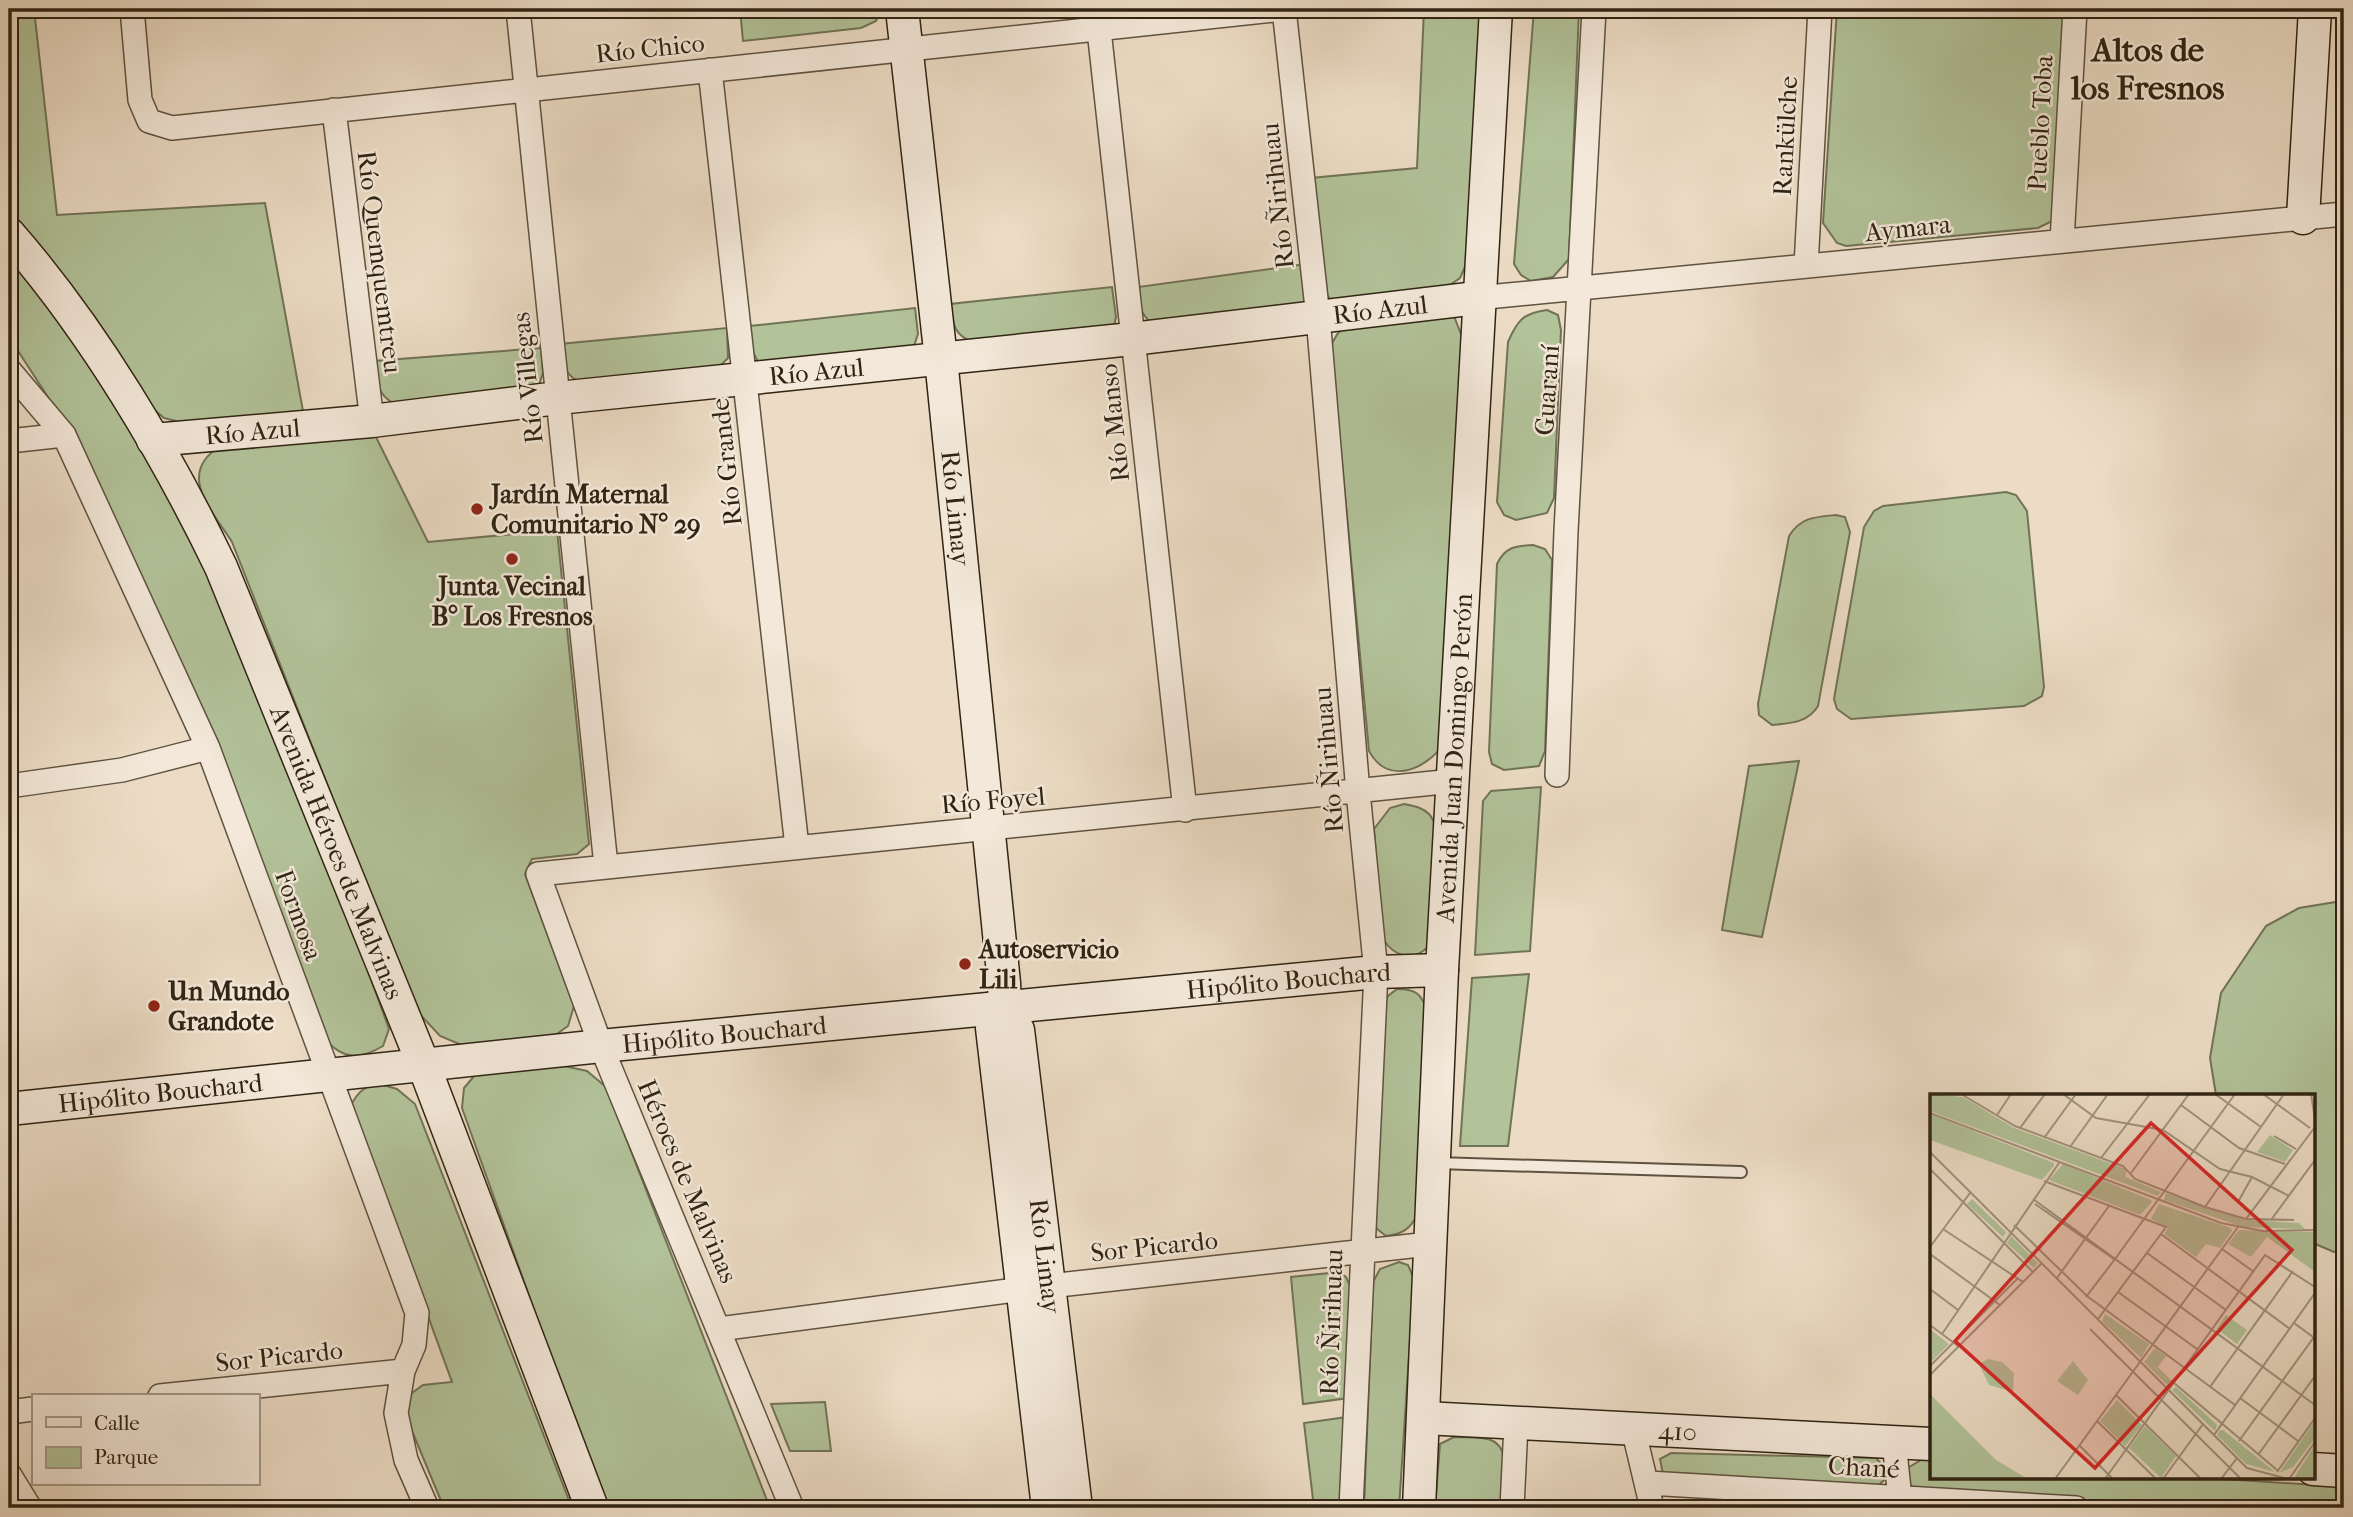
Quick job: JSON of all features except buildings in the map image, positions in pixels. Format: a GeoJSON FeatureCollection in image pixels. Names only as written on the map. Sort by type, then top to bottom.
{"type":"FeatureCollection","features":[{"type":"Feature","properties":{"kind":"street","name":"Río Chico"},"geometry":{"type":"LineString","coordinates":[[132,9],[140,100],[149,121],[172,128],[1283,9]]}},
{"type":"Feature","properties":{"kind":"street","name":"Río Villegas"},"geometry":{"type":"LineString","coordinates":[[517,9],[606,866]]}},
{"type":"Feature","properties":{"kind":"street","name":"Río Limay"},"geometry":{"type":"LineString","coordinates":[[902,9],[941,359],[1004,1007],[1018,1030],[1048,1508]]}},
{"type":"Feature","properties":{"kind":"street","name":"Río Ñirihuau"},"geometry":{"type":"LineString","coordinates":[[1283,9],[1318,317],[1376,972],[1351,1508]]}},
{"type":"Feature","properties":{"kind":"street","name":"Avenida Juan Domingo Perón"},"geometry":{"type":"LineString","coordinates":[[1419,1508],[1442,970],[1477,298],[1496,9]]}},
{"type":"Feature","properties":{"kind":"street","name":"Guaraní"},"geometry":{"type":"LineString","coordinates":[[1557,775],[1566,531],[1594,9]]}},
{"type":"Feature","properties":{"kind":"street","name":"Rankülche"},"geometry":{"type":"LineString","coordinates":[[1806,266],[1820,9]]}},
{"type":"Feature","properties":{"kind":"street","name":"Pueblo Toba"},"geometry":{"type":"LineString","coordinates":[[2062,241],[2075,9]]}},
{"type":"Feature","properties":{"kind":"street"},"geometry":{"type":"LineString","coordinates":[[2303,218],[2315,9]]}},
{"type":"Feature","properties":{"kind":"street","name":"Río Manso"},"geometry":{"type":"LineString","coordinates":[[1099,30],[1185,810]]}},
{"type":"Feature","properties":{"kind":"street","name":"Río Grande"},"geometry":{"type":"LineString","coordinates":[[710,70],[797,847]]}},
{"type":"Feature","properties":{"kind":"street","name":"Río Quemquemtreu"},"geometry":{"type":"LineString","coordinates":[[334,110],[372,421]]}},
{"type":"Feature","properties":{"kind":"street","name":"Aymara"},"geometry":{"type":"LineString","coordinates":[[1477,298],[2344,214]]}},
{"type":"Feature","properties":{"kind":"street","name":"Avenida Héroes de Malvinas"},"geometry":{"type":"LineString","coordinates":[[9,234],[40,270],[153,440],[190,503],[221,567],[424,1066],[592,1508]]}},
{"type":"Feature","properties":{"kind":"street","name":"Río Azul"},"geometry":{"type":"LineString","coordinates":[[153,440],[372,421],[558,398],[1132,340],[1477,298]]}},
{"type":"Feature","properties":{"kind":"street","name":"Formosa"},"geometry":{"type":"LineString","coordinates":[[9,370],[64,435],[208,748],[417,1313],[414,1345],[403,1371],[396,1413],[406,1460],[427,1508]]}},
{"type":"Feature","properties":{"kind":"street"},"geometry":{"type":"LineString","coordinates":[[9,442],[64,435]]}},
{"type":"Feature","properties":{"kind":"street"},"geometry":{"type":"LineString","coordinates":[[9,786],[122,770],[208,748]]}},
{"type":"Feature","properties":{"kind":"street","name":"Río Foyel"},"geometry":{"type":"LineString","coordinates":[[538,874],[1453,781]]}},
{"type":"Feature","properties":{"kind":"street","name":"Héroes de Malvinas"},"geometry":{"type":"LineString","coordinates":[[538,874],[601,1046],[792,1508]]}},
{"type":"Feature","properties":{"kind":"street","name":"Hipólito Bouchard"},"geometry":{"type":"LineString","coordinates":[[9,1109],[601,1046],[1376,972],[1442,970]]}},
{"type":"Feature","properties":{"kind":"street","name":"Sor Picardo"},"geometry":{"type":"LineString","coordinates":[[719,1329],[1035,1287],[1429,1244]]}},
{"type":"Feature","properties":{"kind":"street","name":"Río Limay"},"geometry":{"type":"LineString","coordinates":[[1035,1287],[1076,1508]]}},
{"type":"Feature","properties":{"kind":"street","name":"Sor Picardo"},"geometry":{"type":"LineString","coordinates":[[179,1394],[403,1371]]}},
{"type":"Feature","properties":{"kind":"street"},"geometry":{"type":"LineString","coordinates":[[9,1412],[32,1409]]}},
{"type":"Feature","properties":{"kind":"street","name":"410"},"geometry":{"type":"LineString","coordinates":[[1424,1418],[1930,1444]]}},
{"type":"Feature","properties":{"kind":"street"},"geometry":{"type":"LineString","coordinates":[[1512,1508],[1516,1424]]}},
{"type":"Feature","properties":{"kind":"street"},"geometry":{"type":"LineString","coordinates":[[1633,1428],[1652,1508]]}},
{"type":"Feature","properties":{"kind":"street"},"geometry":{"type":"LineString","coordinates":[[1894,1442],[1900,1503]]}},
{"type":"Feature","properties":{"kind":"street"},"geometry":{"type":"LineString","coordinates":[[2314,1468],[2344,1471]]}},
{"type":"Feature","properties":{"kind":"street"},"geometry":{"type":"LineString","coordinates":[[9,1474],[30,1508]]}},
{"type":"Feature","properties":{"kind":"street","name":"Chané"},"geometry":{"type":"LineString","coordinates":[[1648,1483],[1900,1503],[2076,1508]]}},
{"type":"Feature","properties":{"kind":"lane"},"geometry":{"type":"LineString","coordinates":[[1433,1163],[1741,1172]]}},
{"type":"Feature","properties":{"kind":"green space"},"geometry":{"type":"Polygon","coordinates":[[[9,9],[34,9],[57,215],[265,203],[303,411],[184,423],[164,418],[149,405],[42,250],[9,213],[9,9]]]}},
{"type":"Feature","properties":{"kind":"green space"},"geometry":{"type":"Polygon","coordinates":[[[740,9],[881,9],[876,21],[861,28],[743,41],[740,9]]]}},
{"type":"Feature","properties":{"kind":"green space"},"geometry":{"type":"Polygon","coordinates":[[[1424,9],[1479,9],[1481,16],[1469,258],[1460,278],[1444,289],[1344,302],[1330,299],[1323,288],[1311,178],[1417,168],[1424,9]]]}},
{"type":"Feature","properties":{"kind":"green space"},"geometry":{"type":"Polygon","coordinates":[[[1534,9],[1579,9],[1569,259],[1553,277],[1531,281],[1521,275],[1514,264],[1534,9]]]}},
{"type":"Feature","properties":{"kind":"green space"},"geometry":{"type":"Polygon","coordinates":[[[1837,9],[2065,9],[2052,221],[2038,228],[1846,246],[1837,243],[1823,223],[1837,9]]]}},
{"type":"Feature","properties":{"kind":"green space"},"geometry":{"type":"Polygon","coordinates":[[[9,255],[36,288],[125,416],[190,533],[336,883],[389,1029],[383,1046],[367,1054],[346,1055],[326,1040],[68,428],[9,337],[9,255]]]}},
{"type":"Feature","properties":{"kind":"green space"},"geometry":{"type":"Polygon","coordinates":[[[1306,264],[1307,307],[1156,325],[1146,318],[1141,309],[1138,287],[1306,264]]]}},
{"type":"Feature","properties":{"kind":"green space"},"geometry":{"type":"Polygon","coordinates":[[[1112,287],[1116,317],[1114,326],[975,343],[959,333],[952,318],[950,304],[1112,287]]]}},
{"type":"Feature","properties":{"kind":"green space"},"geometry":{"type":"Polygon","coordinates":[[[915,308],[918,334],[914,346],[758,362],[753,352],[750,326],[915,308]]]}},
{"type":"Feature","properties":{"kind":"green space"},"geometry":{"type":"Polygon","coordinates":[[[1547,310],[1558,315],[1561,330],[1554,498],[1547,513],[1516,520],[1504,515],[1497,502],[1508,342],[1522,319],[1532,313],[1547,310]]]}},
{"type":"Feature","properties":{"kind":"green space"},"geometry":{"type":"Polygon","coordinates":[[[1454,316],[1462,337],[1443,745],[1426,762],[1406,771],[1395,771],[1377,762],[1369,751],[1331,345],[1338,333],[1348,325],[1454,316]]]}},
{"type":"Feature","properties":{"kind":"green space"},"geometry":{"type":"Polygon","coordinates":[[[727,328],[728,358],[714,372],[583,384],[568,373],[563,363],[560,344],[727,328]]]}},
{"type":"Feature","properties":{"kind":"green space"},"geometry":{"type":"Polygon","coordinates":[[[541,348],[543,373],[539,385],[393,403],[380,391],[374,361],[541,348]]]}},
{"type":"Feature","properties":{"kind":"green space"},"geometry":{"type":"Polygon","coordinates":[[[375,435],[428,542],[557,530],[589,844],[577,854],[532,859],[525,874],[574,1006],[568,1026],[554,1036],[464,1046],[440,1036],[416,1010],[232,542],[202,492],[199,479],[201,467],[208,456],[222,445],[375,435]]]}},
{"type":"Feature","properties":{"kind":"green space"},"geometry":{"type":"Polygon","coordinates":[[[2006,492],[2016,495],[2027,511],[2044,687],[2042,696],[2024,706],[1851,719],[1837,709],[1834,699],[1864,527],[1874,511],[1883,506],[2006,492]]]}},
{"type":"Feature","properties":{"kind":"green space"},"geometry":{"type":"Polygon","coordinates":[[[1836,515],[1845,517],[1850,532],[1818,706],[1804,719],[1772,725],[1759,715],[1758,704],[1789,536],[1804,522],[1836,515]]]}},
{"type":"Feature","properties":{"kind":"green space"},"geometry":{"type":"Polygon","coordinates":[[[1533,545],[1545,549],[1552,560],[1545,751],[1539,766],[1504,770],[1492,764],[1489,752],[1497,564],[1511,548],[1533,545]]]}},
{"type":"Feature","properties":{"kind":"green space"},"geometry":{"type":"Polygon","coordinates":[[[1799,761],[1762,937],[1722,930],[1749,766],[1799,761]]]}},
{"type":"Feature","properties":{"kind":"green space"},"geometry":{"type":"Polygon","coordinates":[[[1541,787],[1530,951],[1475,955],[1483,801],[1491,791],[1541,787]]]}},
{"type":"Feature","properties":{"kind":"green space"},"geometry":{"type":"Polygon","coordinates":[[[1404,804],[1420,808],[1429,814],[1439,840],[1434,935],[1424,950],[1409,955],[1394,951],[1383,937],[1374,829],[1390,808],[1404,804]]]}},
{"type":"Feature","properties":{"kind":"green space"},"geometry":{"type":"Polygon","coordinates":[[[2342,901],[2344,1251],[2334,1252],[2314,1243],[2314,1094],[2216,1094],[2210,1058],[2221,993],[2266,926],[2299,908],[2342,901]]]}},
{"type":"Feature","properties":{"kind":"green space"},"geometry":{"type":"Polygon","coordinates":[[[1529,974],[1508,1146],[1460,1146],[1472,978],[1529,974]]]}},
{"type":"Feature","properties":{"kind":"green space"},"geometry":{"type":"Polygon","coordinates":[[[1397,989],[1417,994],[1428,1012],[1418,1214],[1405,1230],[1386,1236],[1377,1229],[1373,1217],[1382,1010],[1388,996],[1397,989]]]}},
{"type":"Feature","properties":{"kind":"green space"},"geometry":{"type":"Polygon","coordinates":[[[564,1066],[587,1071],[606,1087],[770,1508],[605,1508],[462,1108],[464,1088],[475,1075],[564,1066]]]}},
{"type":"Feature","properties":{"kind":"green space"},"geometry":{"type":"Polygon","coordinates":[[[380,1084],[397,1089],[415,1104],[572,1508],[444,1508],[407,1419],[405,1398],[423,1385],[452,1382],[351,1105],[362,1090],[380,1084]]]}},
{"type":"Feature","properties":{"kind":"green space"},"geometry":{"type":"Polygon","coordinates":[[[1399,1262],[1408,1265],[1414,1279],[1399,1508],[1364,1508],[1373,1282],[1380,1269],[1399,1262]]]}},
{"type":"Feature","properties":{"kind":"green space"},"geometry":{"type":"Polygon","coordinates":[[[1339,1272],[1346,1277],[1351,1288],[1349,1398],[1303,1404],[1291,1277],[1339,1272]]]}},
{"type":"Feature","properties":{"kind":"green space"},"geometry":{"type":"Polygon","coordinates":[[[825,1402],[831,1451],[790,1451],[771,1404],[825,1402]]]}},
{"type":"Feature","properties":{"kind":"green space"},"geometry":{"type":"Polygon","coordinates":[[[1347,1417],[1343,1508],[1314,1508],[1304,1423],[1347,1417]]]}},
{"type":"Feature","properties":{"kind":"green space"},"geometry":{"type":"Polygon","coordinates":[[[1454,1437],[1484,1438],[1499,1446],[1506,1471],[1502,1508],[1435,1508],[1440,1444],[1454,1437]]]}},
{"type":"Feature","properties":{"kind":"green space"},"geometry":{"type":"Polygon","coordinates":[[[1671,1453],[1876,1458],[1886,1469],[1886,1478],[1878,1486],[1663,1474],[1660,1459],[1671,1453]]]}},
{"type":"Feature","properties":{"kind":"green space"},"geometry":{"type":"Polygon","coordinates":[[[1921,1460],[1930,1460],[1930,1478],[2208,1478],[2332,1486],[2344,1493],[2344,1508],[2184,1508],[1914,1489],[1906,1480],[1906,1469],[1921,1460]]]}},
{"type":"Feature","properties":{"kind":"place","name":"Jardín Maternal Comunitario N° 29"},"geometry":{"type":"Point","coordinates":[477,509]}},
{"type":"Feature","properties":{"kind":"place","name":"Junta Vecinal B° Los Fresnos"},"geometry":{"type":"Point","coordinates":[512,559]}},
{"type":"Feature","properties":{"kind":"place","name":"Autoservicio Lili"},"geometry":{"type":"Point","coordinates":[965,964]}},
{"type":"Feature","properties":{"kind":"place","name":"Un Mundo Grandote"},"geometry":{"type":"Point","coordinates":[154,1006]}},
{"type":"Feature","properties":{"kind":"district","name":"Altos de los Fresnos"},"geometry":{"type":"Point","coordinates":[2148,68]}}]}
